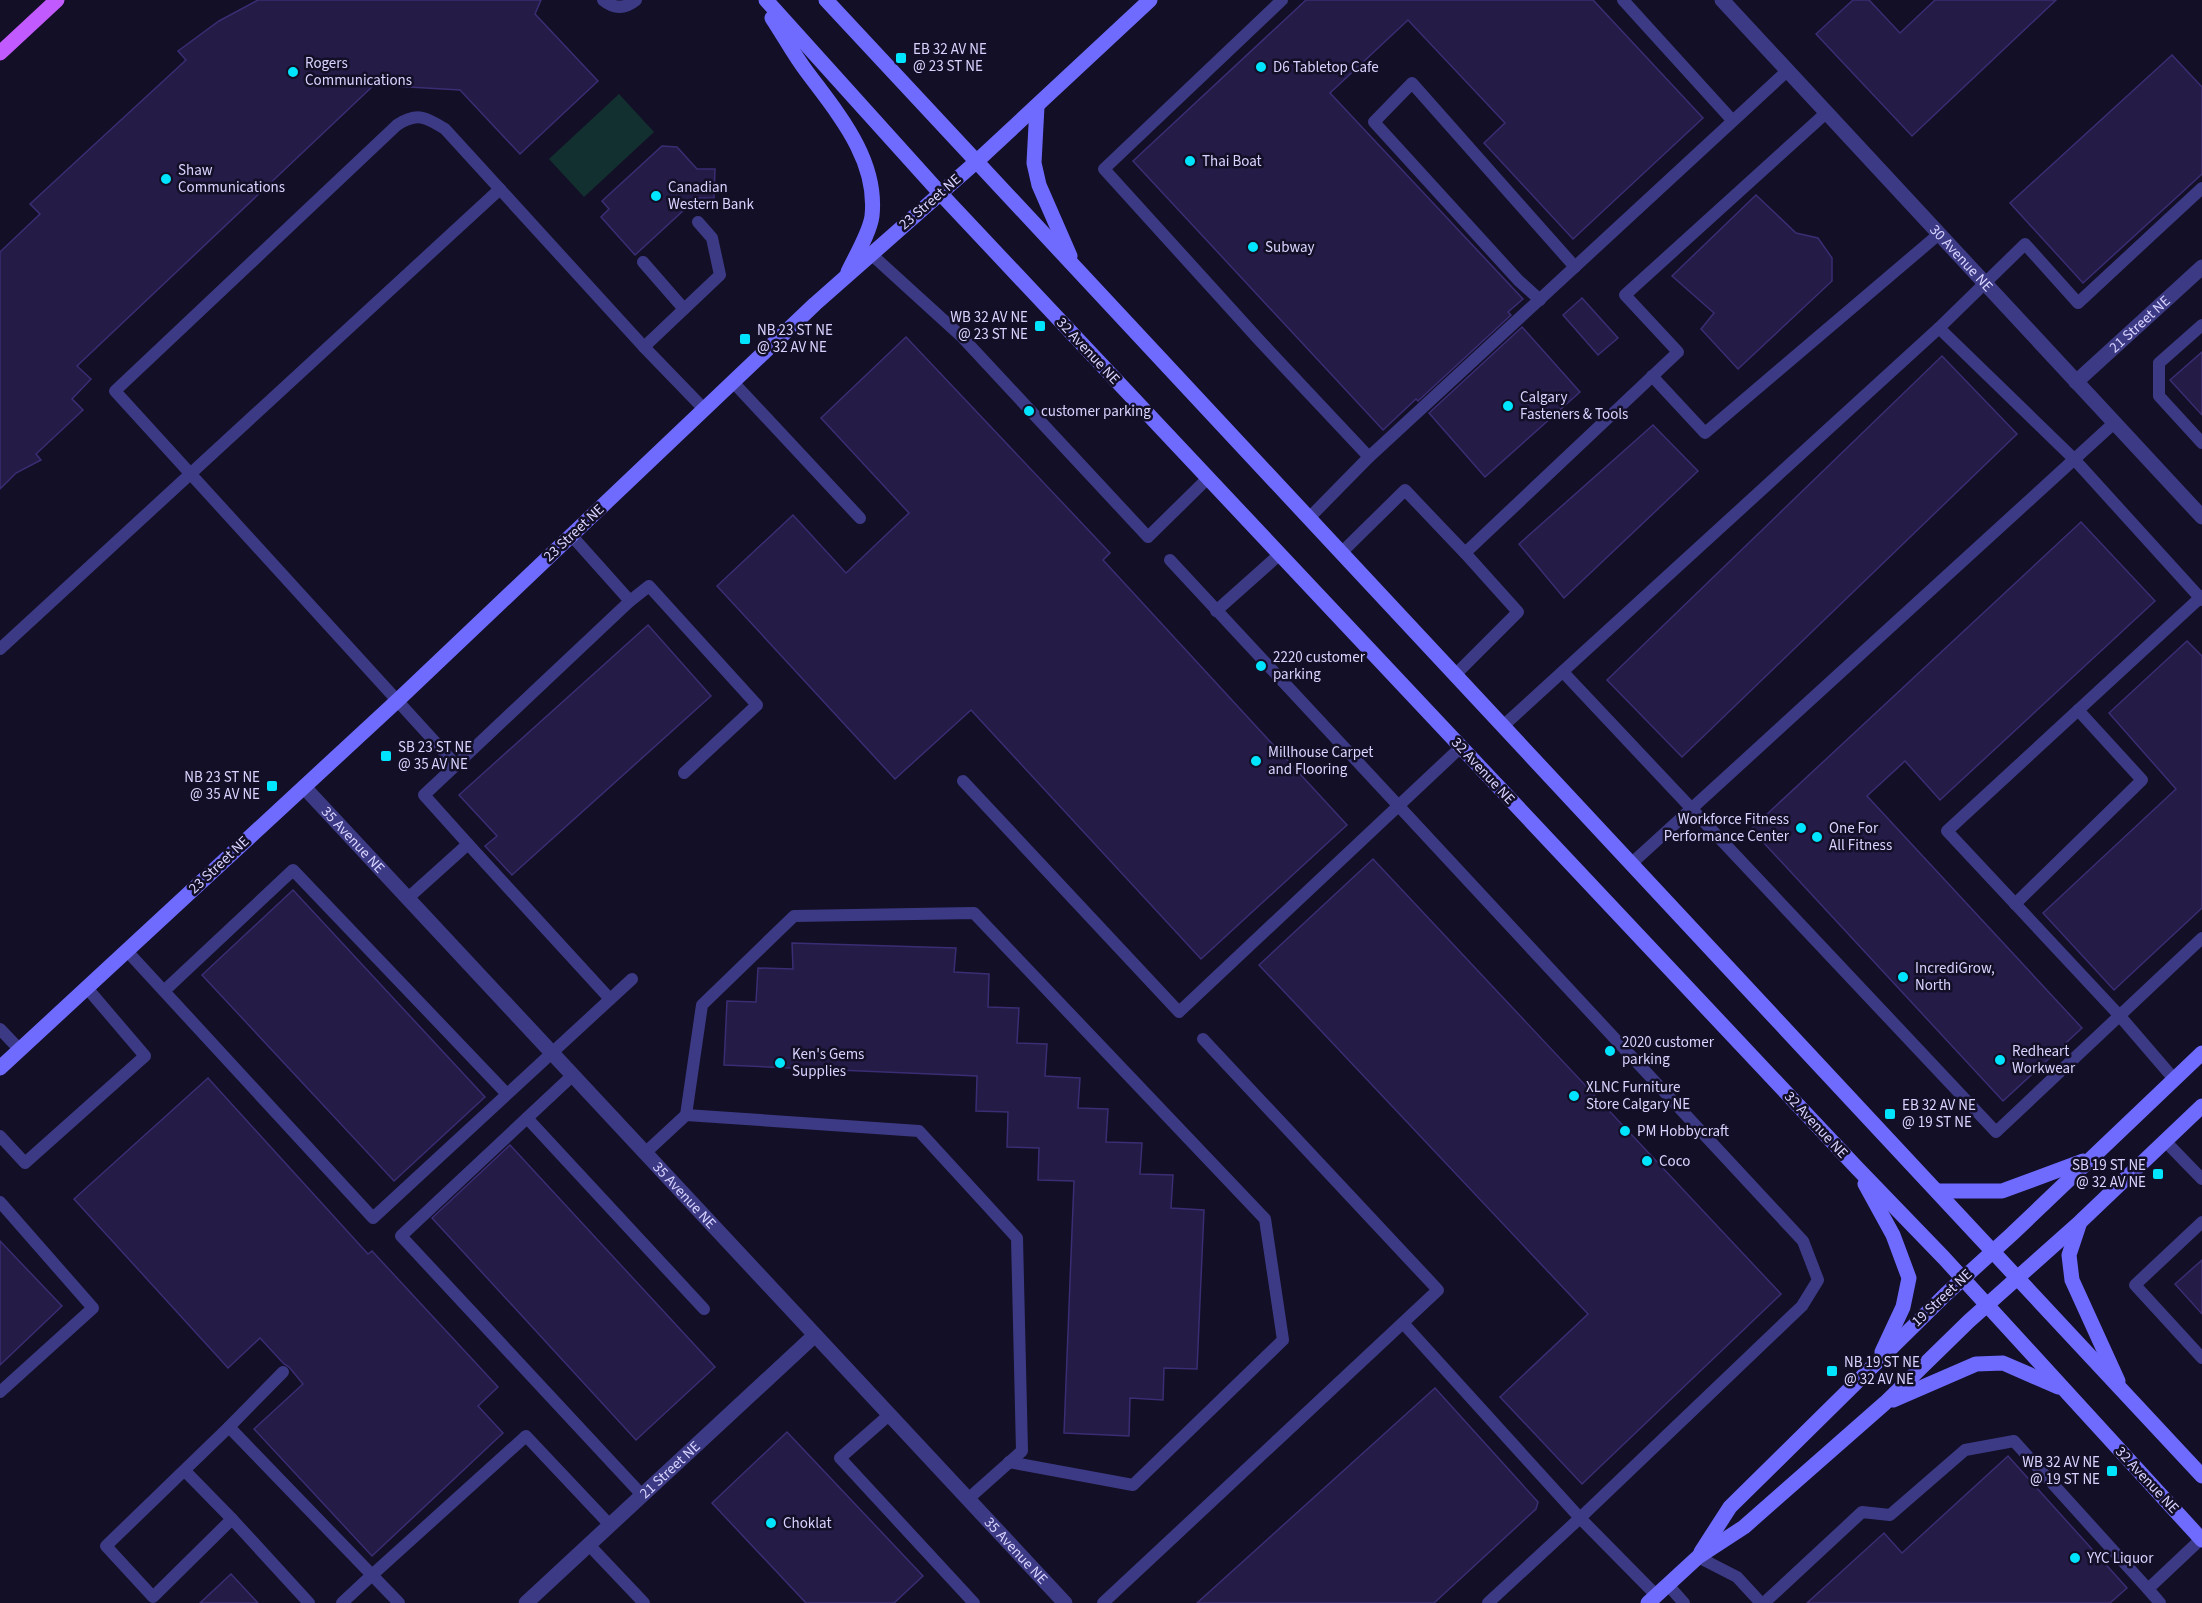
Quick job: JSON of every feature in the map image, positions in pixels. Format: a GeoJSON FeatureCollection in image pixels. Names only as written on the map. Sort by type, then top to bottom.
{"type":"FeatureCollection","features":[{"type":"Feature","properties":{"kind":"main road"},"geometry":{"type":"LineString","coordinates":[[0,53],[57,0]]}},
{"type":"Feature","properties":{"kind":"main road"},"geometry":{"type":"LineString","coordinates":[[761,0],[806,70],[843,118],[866,165],[873,194],[872,219],[844,279]]}},
{"type":"Feature","properties":{"kind":"main road","name":"32 Avenue NE"},"geometry":{"type":"LineString","coordinates":[[766,0],[940,193],[1962,1279],[2202,1539]]}},
{"type":"Feature","properties":{"kind":"main road"},"geometry":{"type":"LineString","coordinates":[[826,0],[2202,1476]]}},
{"type":"Feature","properties":{"kind":"main road","name":"23 Street NE"},"geometry":{"type":"LineString","coordinates":[[0,1068],[398,700],[815,304],[976,162],[1150,0]]}},
{"type":"Feature","properties":{"kind":"main road"},"geometry":{"type":"LineString","coordinates":[[1037,106],[1034,163],[1040,185],[1077,270]]}},
{"type":"Feature","properties":{"kind":"main road","name":"19 Street NE"},"geometry":{"type":"LineString","coordinates":[[1698,1557],[1730,1507],[1962,1279],[2202,1053]]}},
{"type":"Feature","properties":{"kind":"main road","name":"19 Street NE"},"geometry":{"type":"LineString","coordinates":[[1657,1594],[1698,1557],[1744,1527],[1885,1403],[1986,1305],[2080,1222],[2202,1106]]}},
{"type":"Feature","properties":{"kind":"main road"},"geometry":{"type":"LineString","coordinates":[[1938,1191],[2002,1191],[2091,1158]]}},
{"type":"Feature","properties":{"kind":"main road"},"geometry":{"type":"LineString","coordinates":[[1857,1168],[1893,1235],[1909,1278],[1903,1307],[1878,1360]]}},
{"type":"Feature","properties":{"kind":"main road"},"geometry":{"type":"LineString","coordinates":[[2080,1222],[2069,1255],[2072,1280],[2121,1389]]}},
{"type":"Feature","properties":{"kind":"main road"},"geometry":{"type":"LineString","coordinates":[[1885,1403],[1976,1364],[2002,1363],[2064,1390]]}},
{"type":"Feature","properties":{"kind":"street","name":"30 Avenue NE"},"geometry":{"type":"LineString","coordinates":[[1722,0],[2114,423],[2199,509]]}},
{"type":"Feature","properties":{"kind":"street","name":"21 Street NE"},"geometry":{"type":"LineString","coordinates":[[2076,381],[2202,267]]}},
{"type":"Feature","properties":{"kind":"street","name":"35 Avenue NE"},"geometry":{"type":"LineString","coordinates":[[304,787],[968,1499],[1058,1601]]}},
{"type":"Feature","properties":{"kind":"street","name":"21 Street NE"},"geometry":{"type":"LineString","coordinates":[[526,1603],[815,1335]]}},
{"type":"Feature","properties":{"kind":"lane"},"geometry":{"type":"LineString","coordinates":[[603,0],[617,7],[629,5],[636,0]]}},
{"type":"Feature","properties":{"kind":"lane"},"geometry":{"type":"LineString","coordinates":[[1282,0],[1104,169],[1369,457]]}},
{"type":"Feature","properties":{"kind":"lane"},"geometry":{"type":"LineString","coordinates":[[1623,0],[1732,120]]}},
{"type":"Feature","properties":{"kind":"lane"},"geometry":{"type":"LineString","coordinates":[[1310,517],[1369,457],[1787,71]]}},
{"type":"Feature","properties":{"kind":"lane"},"geometry":{"type":"LineString","coordinates":[[1540,300],[1518,280],[1374,122],[1412,83],[1575,267]]}},
{"type":"Feature","properties":{"kind":"lane"},"geometry":{"type":"LineString","coordinates":[[1465,553],[1678,352],[1625,295],[1826,113]]}},
{"type":"Feature","properties":{"kind":"lane"},"geometry":{"type":"LineString","coordinates":[[456,765],[115,391],[397,126],[407,118],[420,116],[445,129],[644,347],[704,409]]}},
{"type":"Feature","properties":{"kind":"lane"},"geometry":{"type":"LineString","coordinates":[[1503,726],[1940,328],[2025,244],[2078,303],[2202,188]]}},
{"type":"Feature","properties":{"kind":"lane"},"geometry":{"type":"LineString","coordinates":[[0,649],[500,189]]}},
{"type":"Feature","properties":{"kind":"lane"},"geometry":{"type":"LineString","coordinates":[[644,347],[720,275],[712,238],[699,222]]}},
{"type":"Feature","properties":{"kind":"lane"},"geometry":{"type":"LineString","coordinates":[[1652,376],[1705,433],[1939,234]]}},
{"type":"Feature","properties":{"kind":"lane"},"geometry":{"type":"LineString","coordinates":[[871,254],[961,336],[1148,537],[1208,478]]}},
{"type":"Feature","properties":{"kind":"lane"},"geometry":{"type":"LineString","coordinates":[[643,262],[684,309]]}},
{"type":"Feature","properties":{"kind":"lane"},"geometry":{"type":"LineString","coordinates":[[2202,325],[2159,363],[2159,396],[2202,443]]}},
{"type":"Feature","properties":{"kind":"lane"},"geometry":{"type":"LineString","coordinates":[[1940,328],[2074,459],[2201,598],[1947,831],[2119,1015],[2174,1078]]}},
{"type":"Feature","properties":{"kind":"lane"},"geometry":{"type":"LineString","coordinates":[[733,382],[860,518]]}},
{"type":"Feature","properties":{"kind":"lane"},"geometry":{"type":"LineString","coordinates":[[1632,863],[2114,423]]}},
{"type":"Feature","properties":{"kind":"lane"},"geometry":{"type":"LineString","coordinates":[[1342,552],[1405,490],[1465,553],[1518,612],[1455,674]]}},
{"type":"Feature","properties":{"kind":"lane"},"geometry":{"type":"LineString","coordinates":[[571,536],[630,601]]}},
{"type":"Feature","properties":{"kind":"lane"},"geometry":{"type":"LineString","coordinates":[[1216,611],[1280,554]]}},
{"type":"Feature","properties":{"kind":"lane"},"geometry":{"type":"LineString","coordinates":[[1170,560],[1803,1241],[1818,1280],[1802,1306],[1488,1603]]}},
{"type":"Feature","properties":{"kind":"lane"},"geometry":{"type":"LineString","coordinates":[[610,999],[424,795],[630,601],[649,586],[757,705],[684,773]]}},
{"type":"Feature","properties":{"kind":"lane"},"geometry":{"type":"LineString","coordinates":[[1563,672],[1996,1132],[2202,938]]}},
{"type":"Feature","properties":{"kind":"lane"},"geometry":{"type":"LineString","coordinates":[[2015,904],[2142,780],[2078,710]]}},
{"type":"Feature","properties":{"kind":"lane"},"geometry":{"type":"LineString","coordinates":[[963,781],[1179,1012],[1461,747]]}},
{"type":"Feature","properties":{"kind":"lane"},"geometry":{"type":"LineString","coordinates":[[408,898],[468,844]]}},
{"type":"Feature","properties":{"kind":"lane"},"geometry":{"type":"LineString","coordinates":[[164,992],[293,870],[507,1094]]}},
{"type":"Feature","properties":{"kind":"lane"},"geometry":{"type":"LineString","coordinates":[[645,1153],[686,1115],[702,1005],[794,916],[974,913],[1265,1219],[1283,1340],[1133,1485],[1009,1462]]}},
{"type":"Feature","properties":{"kind":"lane"},"geometry":{"type":"LineString","coordinates":[[127,951],[372,1218],[632,979]]}},
{"type":"Feature","properties":{"kind":"lane"},"geometry":{"type":"LineString","coordinates":[[0,1136],[25,1163],[145,1056],[87,988]]}},
{"type":"Feature","properties":{"kind":"lane"},"geometry":{"type":"LineString","coordinates":[[0,1029],[20,1050]]}},
{"type":"Feature","properties":{"kind":"lane"},"geometry":{"type":"LineString","coordinates":[[1103,1603],[1438,1290],[1203,1039]]}},
{"type":"Feature","properties":{"kind":"lane"},"geometry":{"type":"LineString","coordinates":[[573,1075],[401,1236],[642,1495]]}},
{"type":"Feature","properties":{"kind":"lane"},"geometry":{"type":"LineString","coordinates":[[686,1115],[919,1131],[1017,1238],[1022,1451],[968,1499]]}},
{"type":"Feature","properties":{"kind":"lane"},"geometry":{"type":"LineString","coordinates":[[527,1118],[704,1310]]}},
{"type":"Feature","properties":{"kind":"lane"},"geometry":{"type":"LineString","coordinates":[[2165,1141],[2202,1179]]}},
{"type":"Feature","properties":{"kind":"lane"},"geometry":{"type":"LineString","coordinates":[[0,1202],[93,1308],[0,1392]]}},
{"type":"Feature","properties":{"kind":"lane"},"geometry":{"type":"LineString","coordinates":[[2202,1222],[2135,1285],[2202,1358]]}},
{"type":"Feature","properties":{"kind":"lane"},"geometry":{"type":"LineString","coordinates":[[1403,1323],[1580,1518],[1657,1594],[1684,1603]]}},
{"type":"Feature","properties":{"kind":"lane"},"geometry":{"type":"LineString","coordinates":[[232,1519],[153,1597],[106,1546],[185,1471],[283,1372]]}},
{"type":"Feature","properties":{"kind":"lane"},"geometry":{"type":"LineString","coordinates":[[889,1415],[840,1458],[974,1603]]}},
{"type":"Feature","properties":{"kind":"lane"},"geometry":{"type":"LineString","coordinates":[[229,1427],[399,1603]]}},
{"type":"Feature","properties":{"kind":"lane"},"geometry":{"type":"LineString","coordinates":[[342,1603],[526,1436],[610,1525]]}},
{"type":"Feature","properties":{"kind":"lane"},"geometry":{"type":"LineString","coordinates":[[1698,1557],[1737,1577],[1762,1603],[1862,1512],[1890,1515],[1965,1450],[2014,1441],[2160,1603]]}},
{"type":"Feature","properties":{"kind":"lane"},"geometry":{"type":"LineString","coordinates":[[185,1471],[309,1603]]}},
{"type":"Feature","properties":{"kind":"lane"},"geometry":{"type":"LineString","coordinates":[[2148,1589],[2202,1539]]}},
{"type":"Feature","properties":{"kind":"lane"},"geometry":{"type":"LineString","coordinates":[[589,1545],[644,1603]]}},
{"type":"Feature","properties":{"kind":"green space"},"geometry":{"type":"Polygon","coordinates":[[[619,94],[654,132],[584,197],[549,159],[619,94]]]}},
{"type":"Feature","properties":{"kind":"building","name":"Shaw Communications"},"geometry":{"type":"Polygon","coordinates":[[[258,0],[541,0],[535,14],[598,81],[520,154],[460,90],[374,85],[77,366],[91,379],[72,399],[83,410],[36,454],[41,460],[16,473],[0,489],[0,252],[40,214],[30,204],[186,60],[178,51],[219,21],[258,0]]]}},
{"type":"Feature","properties":{"kind":"building"},"geometry":{"type":"Polygon","coordinates":[[[1306,0],[1593,0],[1703,118],[1573,239],[1484,143],[1505,123],[1408,20],[1330,93],[1523,299],[1508,312],[1511,315],[1418,401],[1416,399],[1383,430],[1133,161],[1306,0]]]}},
{"type":"Feature","properties":{"kind":"building"},"geometry":{"type":"Polygon","coordinates":[[[1853,0],[1869,0],[1900,33],[1935,0],[2056,0],[1912,136],[1816,34],[1853,0]]]}},
{"type":"Feature","properties":{"kind":"building"},"geometry":{"type":"Polygon","coordinates":[[[2172,55],[2202,87],[2202,174],[2083,283],[2010,203],[2172,55]]]}},
{"type":"Feature","properties":{"kind":"building"},"geometry":{"type":"Polygon","coordinates":[[[662,146],[677,147],[697,169],[715,169],[714,198],[697,198],[635,255],[601,217],[609,209],[602,201],[662,146]]]}},
{"type":"Feature","properties":{"kind":"building"},"geometry":{"type":"Polygon","coordinates":[[[1756,195],[1796,233],[1818,238],[1832,258],[1832,281],[1738,369],[1701,329],[1714,313],[1672,276],[1756,195]]]}},
{"type":"Feature","properties":{"kind":"building"},"geometry":{"type":"Polygon","coordinates":[[[1582,298],[1618,338],[1598,355],[1563,315],[1582,298]]]}},
{"type":"Feature","properties":{"kind":"building","name":"Calgary Fasteners & Tools"},"geometry":{"type":"Polygon","coordinates":[[[1522,327],[1580,392],[1485,477],[1429,413],[1522,327]]]}},
{"type":"Feature","properties":{"kind":"building"},"geometry":{"type":"Polygon","coordinates":[[[906,337],[1110,553],[1103,560],[1347,825],[1201,959],[971,710],[895,779],[717,586],[793,515],[846,573],[909,513],[821,418],[906,337]]]}},
{"type":"Feature","properties":{"kind":"building"},"geometry":{"type":"Polygon","coordinates":[[[2202,352],[2202,415],[2170,380],[2202,352]]]}},
{"type":"Feature","properties":{"kind":"building"},"geometry":{"type":"Polygon","coordinates":[[[1942,356],[2017,434],[1682,757],[1607,680],[1942,356]]]}},
{"type":"Feature","properties":{"kind":"building"},"geometry":{"type":"Polygon","coordinates":[[[1653,425],[1698,471],[1564,598],[1519,544],[1653,425]]]}},
{"type":"Feature","properties":{"kind":"building"},"geometry":{"type":"Polygon","coordinates":[[[2081,522],[2155,601],[1940,800],[1905,761],[1867,796],[2082,1028],[2003,1101],[1751,829],[2081,522]]]}},
{"type":"Feature","properties":{"kind":"building"},"geometry":{"type":"Polygon","coordinates":[[[648,625],[711,696],[512,875],[485,846],[497,836],[459,795],[648,625]]]}},
{"type":"Feature","properties":{"kind":"building"},"geometry":{"type":"Polygon","coordinates":[[[2187,641],[2202,656],[2202,908],[2114,990],[2043,913],[2176,789],[2109,713],[2187,641]]]}},
{"type":"Feature","properties":{"kind":"building"},"geometry":{"type":"Polygon","coordinates":[[[1373,859],[1781,1294],[1582,1484],[1500,1397],[1588,1314],[1259,965],[1373,859]]]}},
{"type":"Feature","properties":{"kind":"building"},"geometry":{"type":"Polygon","coordinates":[[[293,890],[485,1097],[394,1181],[202,975],[293,890]]]}},
{"type":"Feature","properties":{"kind":"building"},"geometry":{"type":"Polygon","coordinates":[[[792,943],[956,948],[954,972],[989,974],[988,1007],[1019,1008],[1017,1043],[1047,1044],[1045,1076],[1080,1078],[1078,1108],[1108,1109],[1106,1142],[1142,1143],[1140,1174],[1173,1175],[1171,1208],[1204,1210],[1197,1369],[1164,1368],[1163,1400],[1130,1398],[1129,1436],[1064,1433],[1074,1181],[1038,1180],[1039,1148],[1007,1147],[1008,1112],[976,1111],[977,1076],[724,1065],[727,1001],[756,1002],[758,968],[793,969],[792,943]]]}},
{"type":"Feature","properties":{"kind":"building"},"geometry":{"type":"Polygon","coordinates":[[[208,1078],[368,1254],[372,1251],[498,1387],[478,1406],[503,1433],[372,1556],[254,1429],[303,1384],[289,1367],[260,1338],[228,1368],[74,1199],[208,1078]]]}},
{"type":"Feature","properties":{"kind":"building"},"geometry":{"type":"Polygon","coordinates":[[[510,1145],[715,1367],[636,1440],[432,1218],[510,1145]]]}},
{"type":"Feature","properties":{"kind":"building"},"geometry":{"type":"Polygon","coordinates":[[[0,1241],[62,1306],[0,1365],[0,1241]]]}},
{"type":"Feature","properties":{"kind":"building"},"geometry":{"type":"Polygon","coordinates":[[[2202,1260],[2202,1314],[2175,1284],[2202,1260]]]}},
{"type":"Feature","properties":{"kind":"building"},"geometry":{"type":"Polygon","coordinates":[[[1435,1388],[1538,1502],[1536,1509],[1434,1603],[1197,1603],[1435,1388]]]}},
{"type":"Feature","properties":{"kind":"building"},"geometry":{"type":"Polygon","coordinates":[[[787,1432],[923,1576],[894,1603],[806,1603],[712,1503],[787,1432]]]}},
{"type":"Feature","properties":{"kind":"building"},"geometry":{"type":"Polygon","coordinates":[[[2008,1456],[2127,1588],[2110,1603],[1807,1603],[1884,1533],[1902,1553],[2008,1456]]]}},
{"type":"Feature","properties":{"kind":"building"},"geometry":{"type":"Polygon","coordinates":[[[231,1574],[258,1603],[200,1603],[231,1574]]]}},
{"type":"Feature","properties":{"kind":"place","name":"EB 32 AV NE @ 23 ST NE"},"geometry":{"type":"Point","coordinates":[901,58]}},
{"type":"Feature","properties":{"kind":"place","name":"D6 Tabletop Cafe"},"geometry":{"type":"Point","coordinates":[1261,67]}},
{"type":"Feature","properties":{"kind":"place","name":"Rogers Communications"},"geometry":{"type":"Point","coordinates":[293,72]}},
{"type":"Feature","properties":{"kind":"place","name":"Thai Boat"},"geometry":{"type":"Point","coordinates":[1190,161]}},
{"type":"Feature","properties":{"kind":"place","name":"Shaw Communications"},"geometry":{"type":"Point","coordinates":[166,179]}},
{"type":"Feature","properties":{"kind":"place","name":"Canadian Western Bank"},"geometry":{"type":"Point","coordinates":[656,196]}},
{"type":"Feature","properties":{"kind":"place","name":"Subway"},"geometry":{"type":"Point","coordinates":[1253,247]}},
{"type":"Feature","properties":{"kind":"place","name":"WB 32 AV NE @ 23 ST NE"},"geometry":{"type":"Point","coordinates":[1040,326]}},
{"type":"Feature","properties":{"kind":"place","name":"NB 23 ST NE @ 32 AV NE"},"geometry":{"type":"Point","coordinates":[745,339]}},
{"type":"Feature","properties":{"kind":"place","name":"Calgary Fasteners & Tools"},"geometry":{"type":"Point","coordinates":[1508,406]}},
{"type":"Feature","properties":{"kind":"place","name":"customer parking"},"geometry":{"type":"Point","coordinates":[1029,411]}},
{"type":"Feature","properties":{"kind":"place","name":"2220 customer parking"},"geometry":{"type":"Point","coordinates":[1261,666]}},
{"type":"Feature","properties":{"kind":"place","name":"SB 23 ST NE @ 35 AV NE"},"geometry":{"type":"Point","coordinates":[386,756]}},
{"type":"Feature","properties":{"kind":"place","name":"Millhouse Carpet and Flooring"},"geometry":{"type":"Point","coordinates":[1256,761]}},
{"type":"Feature","properties":{"kind":"place","name":"NB 23 ST NE @ 35 AV NE"},"geometry":{"type":"Point","coordinates":[272,786]}},
{"type":"Feature","properties":{"kind":"place","name":"Workforce Fitness Performance Center"},"geometry":{"type":"Point","coordinates":[1801,828]}},
{"type":"Feature","properties":{"kind":"place","name":"One For All Fitness"},"geometry":{"type":"Point","coordinates":[1817,837]}},
{"type":"Feature","properties":{"kind":"place","name":"IncrediGrow, North"},"geometry":{"type":"Point","coordinates":[1903,977]}},
{"type":"Feature","properties":{"kind":"place","name":"2020 customer parking"},"geometry":{"type":"Point","coordinates":[1610,1051]}},
{"type":"Feature","properties":{"kind":"place","name":"Redheart Workwear"},"geometry":{"type":"Point","coordinates":[2000,1060]}},
{"type":"Feature","properties":{"kind":"place","name":"Ken's Gems Supplies"},"geometry":{"type":"Point","coordinates":[780,1063]}},
{"type":"Feature","properties":{"kind":"place","name":"XLNC Furniture Store Calgary NE"},"geometry":{"type":"Point","coordinates":[1574,1096]}},
{"type":"Feature","properties":{"kind":"place","name":"EB 32 AV NE @ 19 ST NE"},"geometry":{"type":"Point","coordinates":[1890,1114]}},
{"type":"Feature","properties":{"kind":"place","name":"PM Hobbycraft"},"geometry":{"type":"Point","coordinates":[1625,1131]}},
{"type":"Feature","properties":{"kind":"place","name":"Coco"},"geometry":{"type":"Point","coordinates":[1647,1161]}},
{"type":"Feature","properties":{"kind":"place","name":"SB 19 ST NE @ 32 AV NE"},"geometry":{"type":"Point","coordinates":[2158,1174]}},
{"type":"Feature","properties":{"kind":"place","name":"NB 19 ST NE @ 32 AV NE"},"geometry":{"type":"Point","coordinates":[1832,1371]}},
{"type":"Feature","properties":{"kind":"place","name":"WB 32 AV NE @ 19 ST NE"},"geometry":{"type":"Point","coordinates":[2112,1471]}},
{"type":"Feature","properties":{"kind":"place","name":"Choklat"},"geometry":{"type":"Point","coordinates":[771,1523]}},
{"type":"Feature","properties":{"kind":"place","name":"YYC Liquor"},"geometry":{"type":"Point","coordinates":[2075,1558]}}]}
